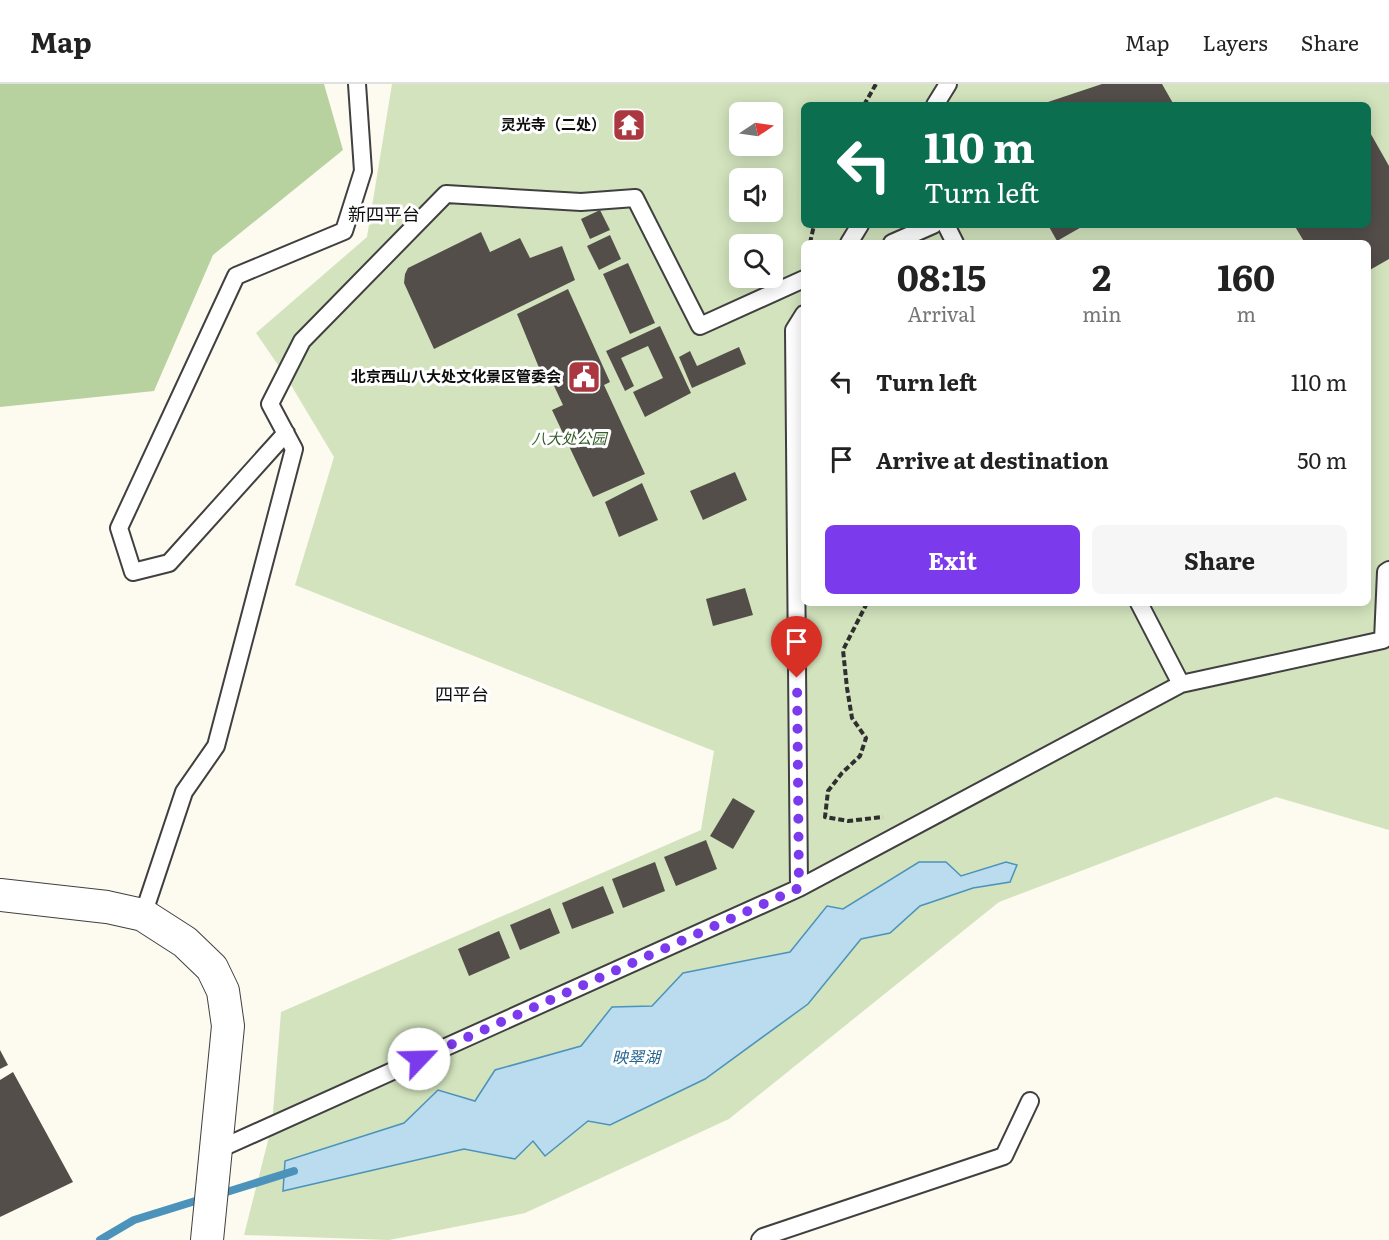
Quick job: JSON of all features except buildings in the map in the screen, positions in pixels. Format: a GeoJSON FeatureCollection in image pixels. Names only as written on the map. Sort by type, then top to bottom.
{"type":"FeatureCollection","features":[{"type":"Feature","properties":{"kind":"street"},"geometry":{"type":"LineString","coordinates":[[0,895],[107,907],[143,915],[192,949],[212,968],[223,991],[228,1026],[207,1240]]}},
{"type":"Feature","properties":{"kind":"lane"},"geometry":{"type":"LineString","coordinates":[[286,433],[169,563],[134,572],[119,528],[236,276],[344,231],[363,171],[357,84]]}},
{"type":"Feature","properties":{"kind":"lane"},"geometry":{"type":"LineString","coordinates":[[937,102],[948,84]]}},
{"type":"Feature","properties":{"kind":"lane"},"geometry":{"type":"LineString","coordinates":[[143,915],[184,792],[216,746],[294,449],[270,404],[302,341],[446,194],[581,202],[635,198],[700,326],[801,280]]}},
{"type":"Feature","properties":{"kind":"lane"},"geometry":{"type":"LineString","coordinates":[[899,240],[926,228]]}},
{"type":"Feature","properties":{"kind":"lane"},"geometry":{"type":"LineString","coordinates":[[799,888],[794,330],[801,320]]}},
{"type":"Feature","properties":{"kind":"lane"},"geometry":{"type":"LineString","coordinates":[[215,1151],[799,888],[1181,684],[1387,644],[1386,572],[1389,570]]}},
{"type":"Feature","properties":{"kind":"lane"},"geometry":{"type":"LineString","coordinates":[[1141,606],[1181,684]]}},
{"type":"Feature","properties":{"kind":"lane"},"geometry":{"type":"LineString","coordinates":[[760,1240],[763,1237],[1004,1156],[1029,1101]]}},
{"type":"Feature","properties":{"kind":"path"},"geometry":{"type":"LineString","coordinates":[[866,102],[876,84]]}},
{"type":"Feature","properties":{"kind":"path"},"geometry":{"type":"LineString","coordinates":[[865,606],[843,650],[846,688],[852,718],[866,738],[860,756],[828,790],[825,817],[848,821],[884,817]]}},
{"type":"Feature","properties":{"kind":"green space"},"geometry":{"type":"Polygon","coordinates":[[[0,84],[324,84],[343,150],[213,255],[154,391],[0,407],[0,84]]]}},
{"type":"Feature","properties":{"kind":"green space","name":"八大处公园"},"geometry":{"type":"Polygon","coordinates":[[[392,84],[1389,84],[1389,830],[1276,797],[999,902],[729,1119],[525,1213],[389,1240],[244,1235],[272,1125],[281,1012],[701,830],[714,751],[295,585],[334,457],[285,375],[256,333],[367,237],[392,84]]]}},
{"type":"Feature","properties":{"kind":"water","name":"映翠湖"},"geometry":{"type":"Polygon","coordinates":[[[919,862],[946,862],[961,876],[1006,862],[1017,865],[1010,882],[973,888],[920,906],[890,933],[861,939],[808,1004],[705,1079],[610,1125],[588,1121],[545,1156],[533,1141],[515,1159],[464,1149],[283,1191],[285,1161],[404,1123],[438,1090],[475,1101],[495,1070],[581,1046],[612,1007],[652,1006],[683,973],[790,952],[827,906],[843,909],[919,862]]]}},
{"type":"Feature","properties":{"kind":"waterway"},"geometry":{"type":"LineString","coordinates":[[217,1195],[294,1171]]}},
{"type":"Feature","properties":{"kind":"waterway"},"geometry":{"type":"LineString","coordinates":[[100,1240],[134,1220],[205,1198]]}},
{"type":"Feature","properties":{"kind":"place","name":"灵光寺（二处）"},"geometry":{"type":"Point","coordinates":[629,125]}},
{"type":"Feature","properties":{"kind":"place","name":"北京西山八大处文化景区管委会"},"geometry":{"type":"Point","coordinates":[584,377]}},
{"type":"Feature","properties":{"kind":"district","name":"新四平台"},"geometry":{"type":"Point","coordinates":[384,215]}},
{"type":"Feature","properties":{"kind":"district","name":"四平台"},"geometry":{"type":"Point","coordinates":[462,695]}},
{"type":"Feature","properties":{"kind":"route"},"geometry":{"type":"LineString","coordinates":[[419,1059],[799,888],[797,678]]}}]}
